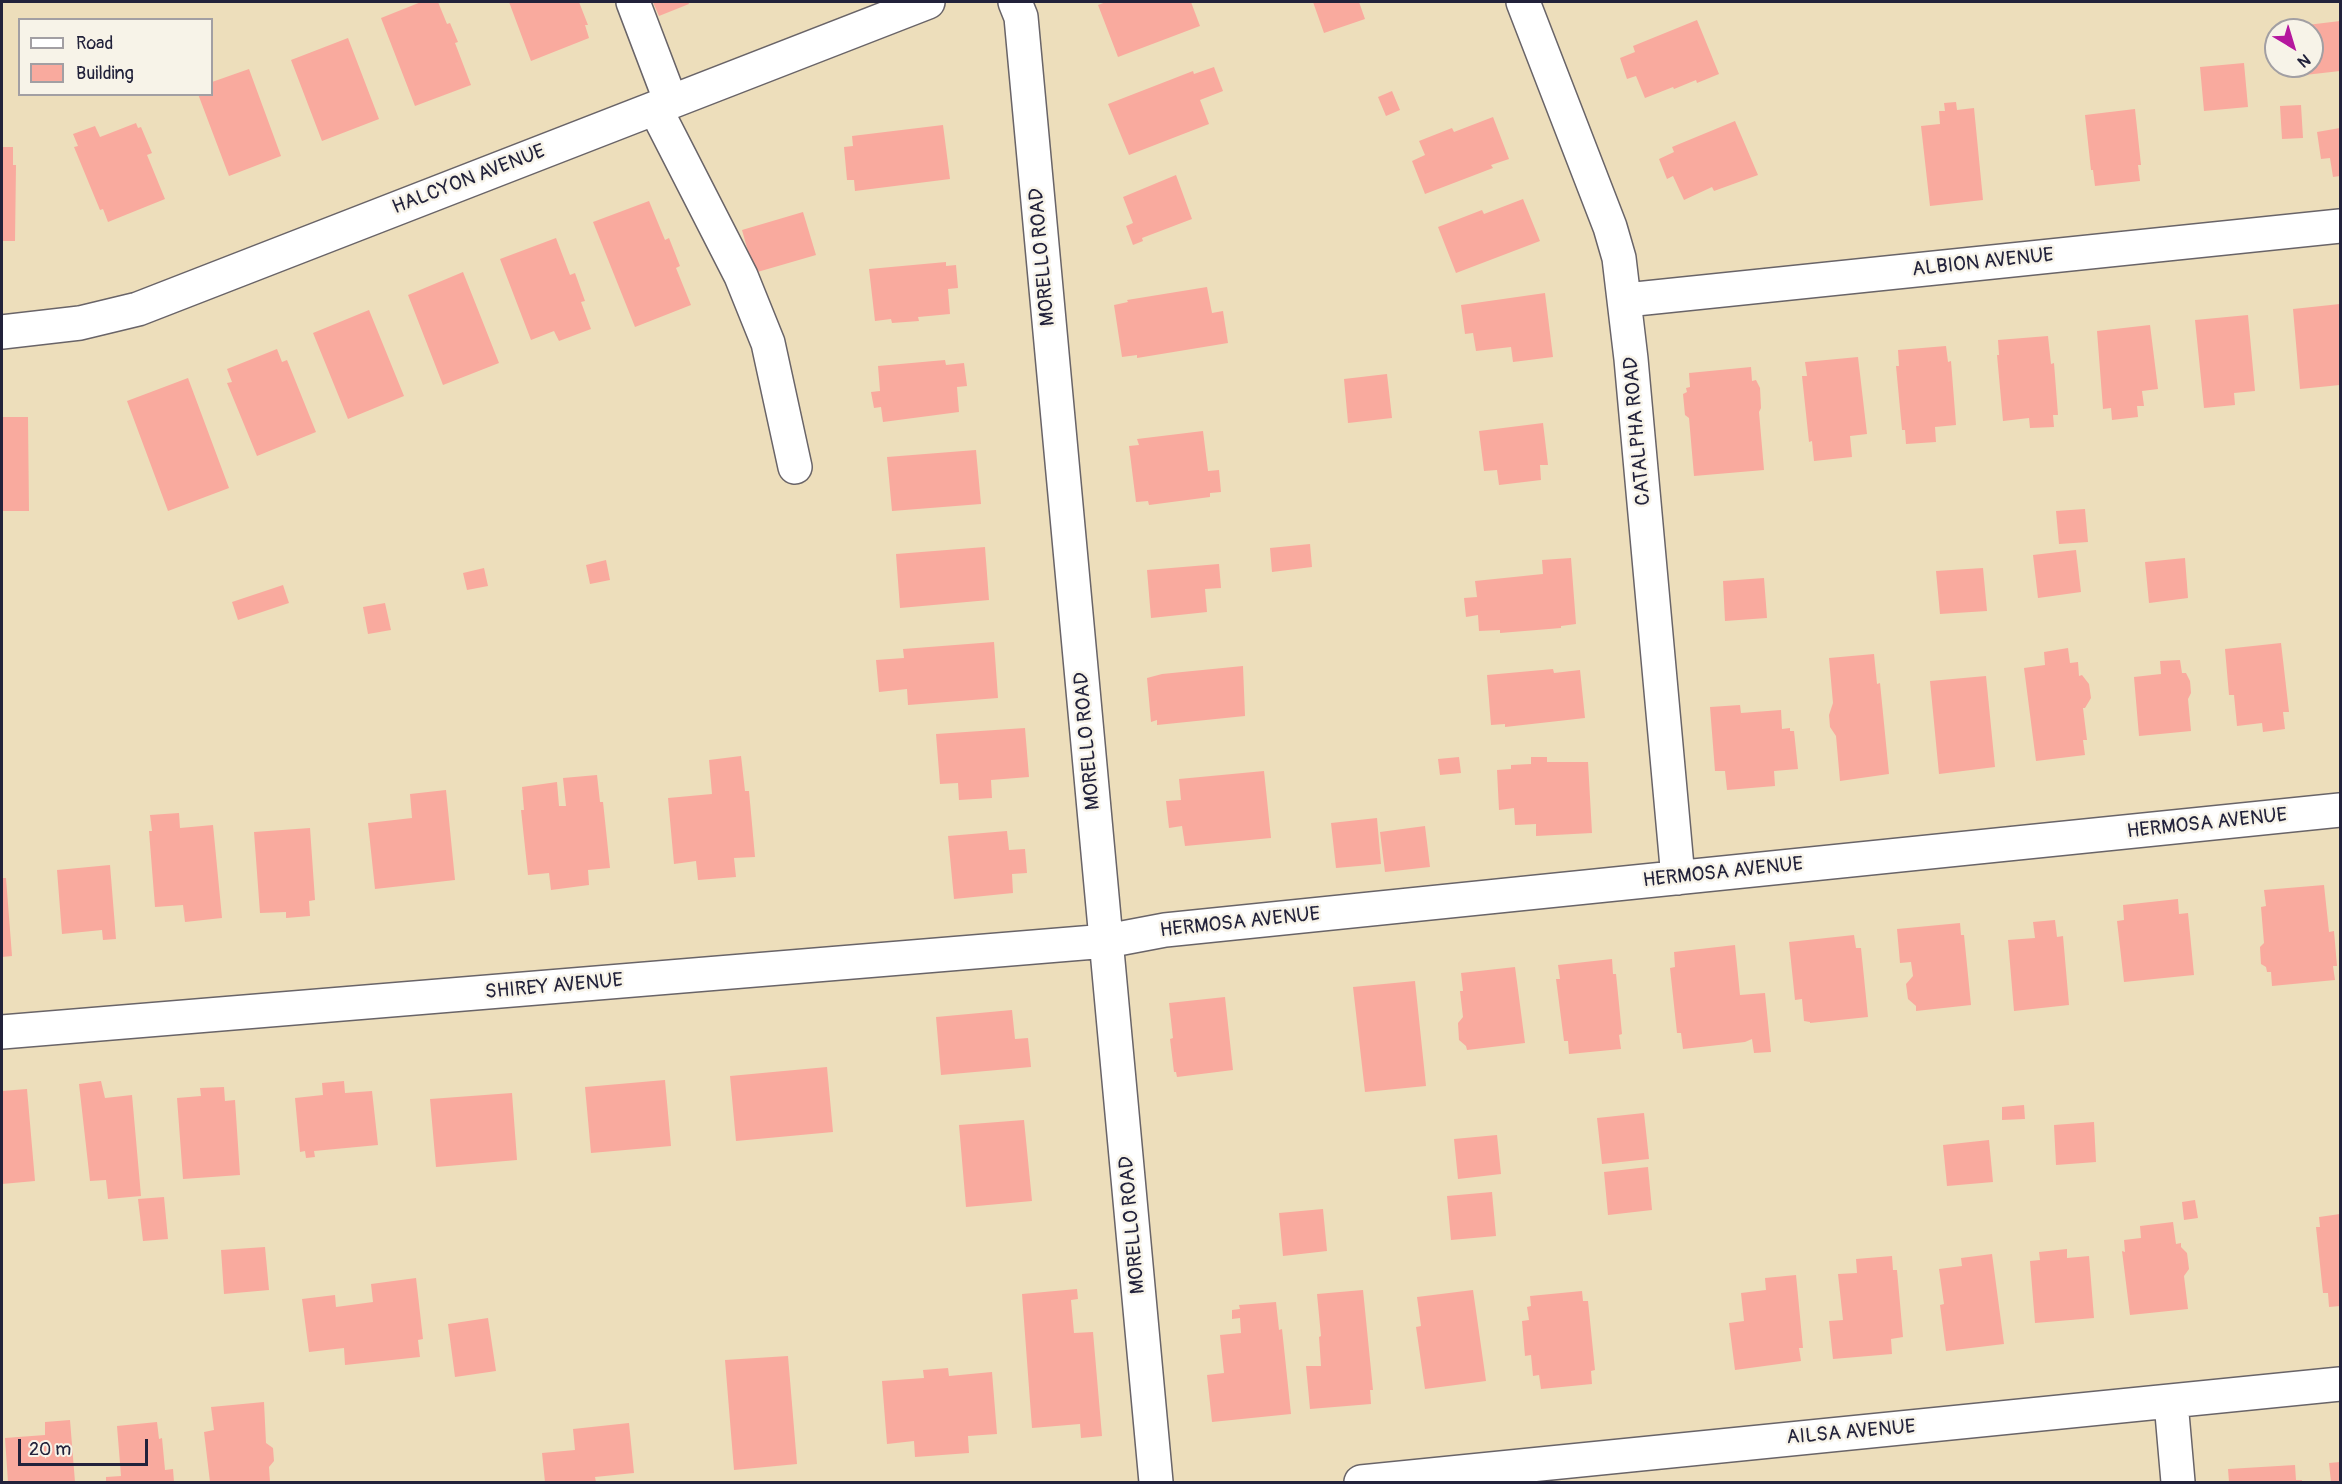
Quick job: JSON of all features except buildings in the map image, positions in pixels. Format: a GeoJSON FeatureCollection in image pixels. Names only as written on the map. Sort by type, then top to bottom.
{"type":"FeatureCollection","features":[{"type":"Feature","properties":{"kind":"street"},"geometry":{"type":"LineString","coordinates":[[633,2],[663,105],[741,276],[768,343],[795,467]]}},
{"type":"Feature","properties":{"kind":"street","name":"HALCYON AVENUE"},"geometry":{"type":"LineString","coordinates":[[2,332],[80,323],[138,309],[928,2]]}},
{"type":"Feature","properties":{"kind":"street","name":"MORELLO ROAD"},"geometry":{"type":"LineString","coordinates":[[1015,2],[1021,17],[1156,1482]]}},
{"type":"Feature","properties":{"kind":"street","name":"CATALPHA ROAD"},"geometry":{"type":"LineString","coordinates":[[1523,2],[1610,227],[1619,258],[1626,300],[1678,878]]}},
{"type":"Feature","properties":{"kind":"street","name":"ALBION AVENUE"},"geometry":{"type":"LineString","coordinates":[[1626,300],[2340,226]]}},
{"type":"Feature","properties":{"kind":"street","name":"HERMOSA AVENUE"},"geometry":{"type":"LineString","coordinates":[[1107,941],[1164,930],[2340,810]]}},
{"type":"Feature","properties":{"kind":"street","name":"SHIREY AVENUE"},"geometry":{"type":"LineString","coordinates":[[2,1032],[1107,941]]}},
{"type":"Feature","properties":{"kind":"street","name":"AILSA AVENUE"},"geometry":{"type":"LineString","coordinates":[[1361,1482],[1598,1470],[2340,1384]]}},
{"type":"Feature","properties":{"kind":"street"},"geometry":{"type":"LineString","coordinates":[[2171,1402],[2178,1482]]}}]}
